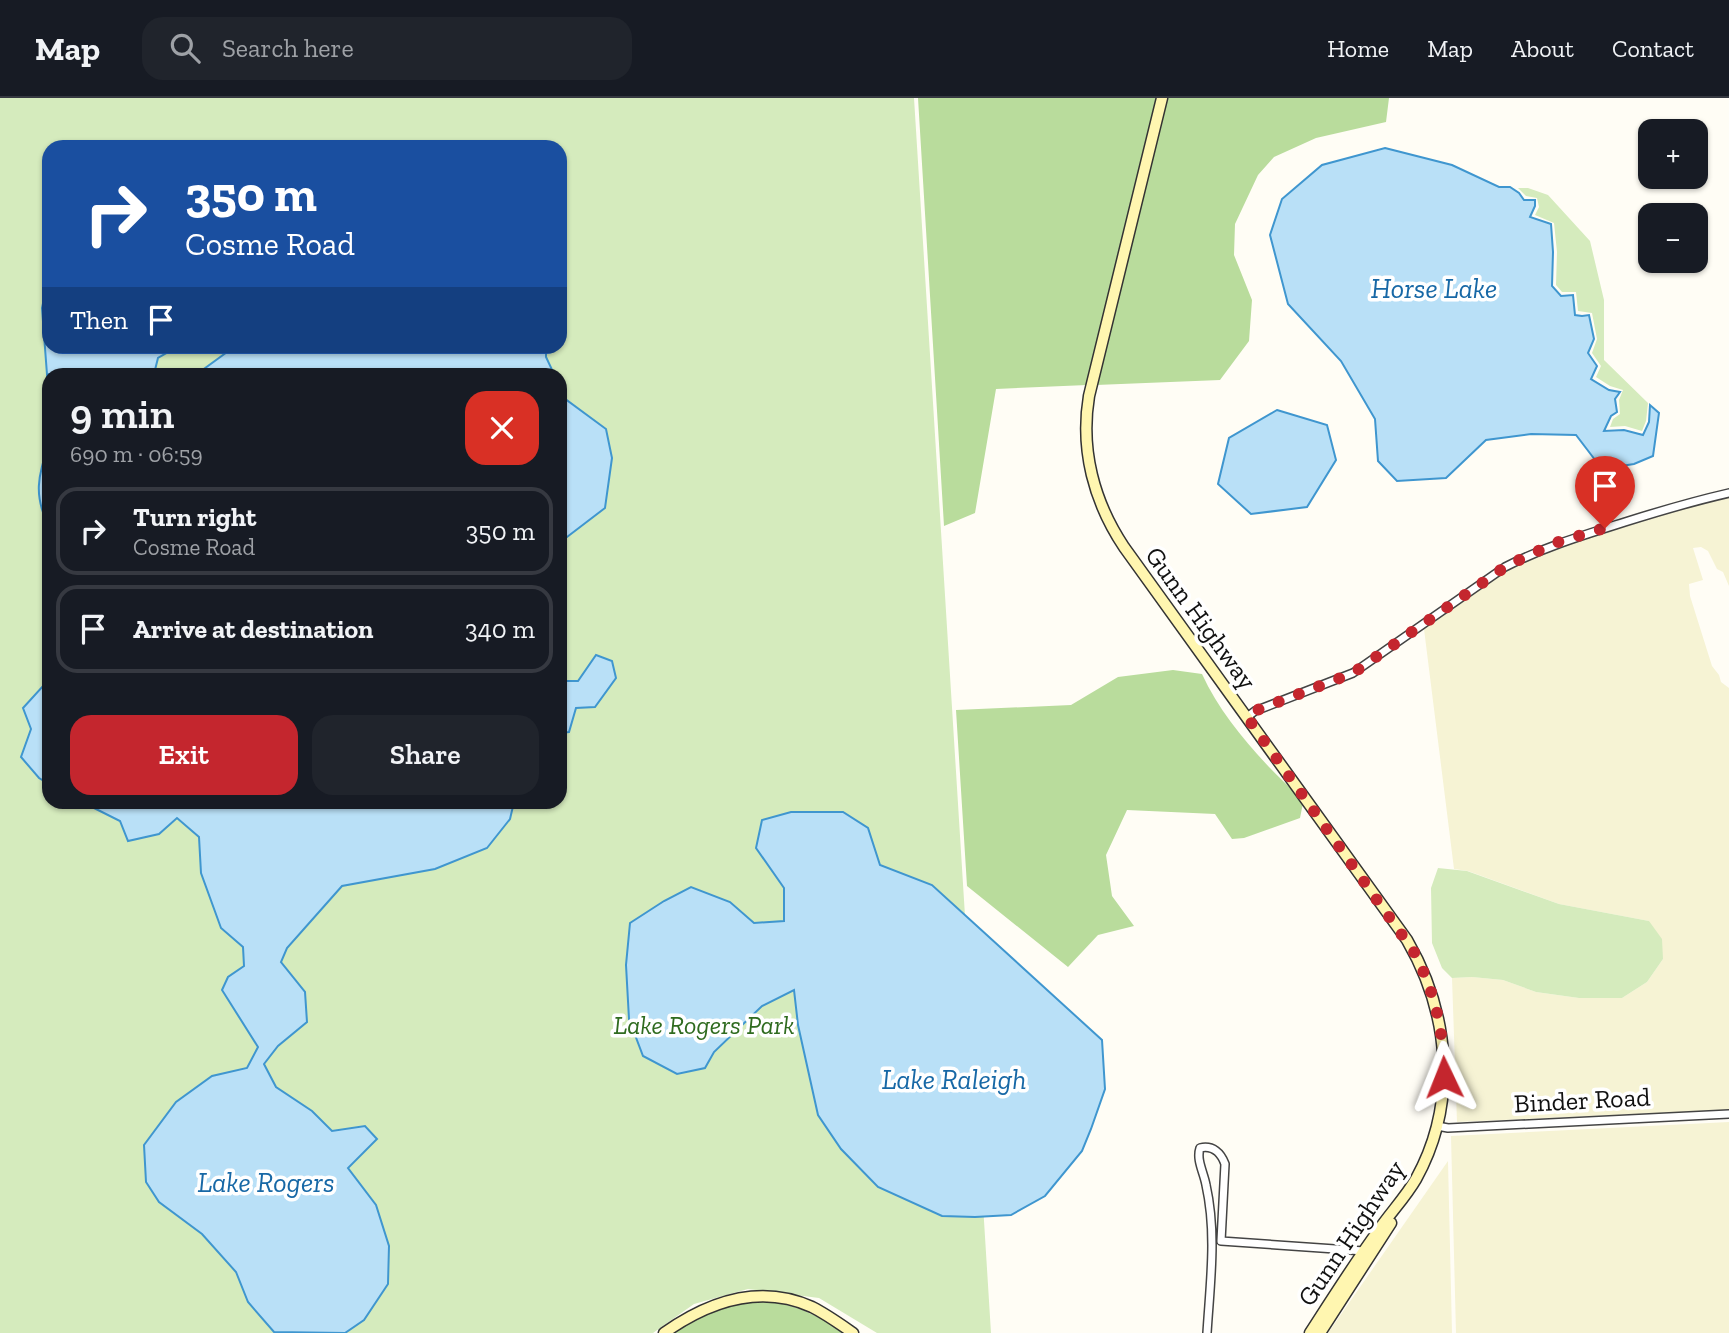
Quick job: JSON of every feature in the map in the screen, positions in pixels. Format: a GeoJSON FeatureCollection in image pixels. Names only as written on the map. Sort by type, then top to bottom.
{"type":"FeatureCollection","features":[{"type":"Feature","properties":{"kind":"main road","name":"Gunn Highway"},"geometry":{"type":"LineString","coordinates":[[1162,98],[1089,396],[1086,429],[1088,456],[1099,501],[1112,529],[1399,929],[1426,977],[1439,1018],[1444,1048],[1443,1091],[1437,1126],[1423,1165],[1404,1198],[1364,1251],[1310,1333]]}},
{"type":"Feature","properties":{"kind":"main road"},"geometry":{"type":"LineString","coordinates":[[1320,1333],[1389,1227],[1404,1198]]}},
{"type":"Feature","properties":{"kind":"main road"},"geometry":{"type":"LineString","coordinates":[[664,1333],[687,1317],[715,1304],[753,1296],[778,1297],[809,1306],[853,1333]]}},
{"type":"Feature","properties":{"kind":"street"},"geometry":{"type":"LineString","coordinates":[[1247,717],[1255,711],[1353,673],[1505,567],[1523,558],[1558,542],[1695,500],[1729,493]]}},
{"type":"Feature","properties":{"kind":"street","name":"Binder Road"},"geometry":{"type":"LineString","coordinates":[[1437,1126],[1729,1114]]}},
{"type":"Feature","properties":{"kind":"street"},"geometry":{"type":"LineString","coordinates":[[1207,1333],[1212,1257],[1211,1218],[1199,1148],[1206,1147],[1222,1155],[1225,1164],[1221,1241],[1364,1251]]}},
{"type":"Feature","properties":{"kind":"shaded area"},"geometry":{"type":"Polygon","coordinates":[[[1729,498],[1729,586],[1708,551],[1701,547],[1693,548],[1703,580],[1689,584],[1690,596],[1712,666],[1721,682],[1729,688],[1729,1110],[1457,1122],[1452,978],[1503,980],[1536,992],[1579,998],[1622,998],[1647,982],[1663,959],[1649,921],[1559,904],[1468,871],[1454,869],[1424,629],[1507,571],[1525,562],[1560,547],[1696,505],[1729,498]]]}},
{"type":"Feature","properties":{"kind":"shaded area"},"geometry":{"type":"Polygon","coordinates":[[[1729,1122],[1729,1333],[1456,1333],[1451,1136],[1729,1122]]]}},
{"type":"Feature","properties":{"kind":"shaded area"},"geometry":{"type":"Polygon","coordinates":[[[1448,1161],[1452,1333],[1328,1333],[1448,1161]]]}},
{"type":"Feature","properties":{"kind":"green space","name":"Lake Rogers Park"},"geometry":{"type":"Polygon","coordinates":[[[0,98],[914,98],[991,1333],[877,1333],[819,1298],[748,1289],[694,1304],[653,1333],[0,1333],[0,98]]]}},
{"type":"Feature","properties":{"kind":"green space"},"geometry":{"type":"Polygon","coordinates":[[[918,98],[1158,98],[1087,385],[996,389],[975,513],[944,526],[918,98]]]}},
{"type":"Feature","properties":{"kind":"green space"},"geometry":{"type":"Polygon","coordinates":[[[1166,98],[1389,98],[1386,122],[1316,138],[1274,157],[1258,175],[1235,224],[1234,255],[1252,300],[1249,341],[1220,380],[1096,385],[1166,98]]]}},
{"type":"Feature","properties":{"kind":"green space"},"geometry":{"type":"Polygon","coordinates":[[[1518,188],[1528,188],[1548,195],[1590,241],[1604,300],[1604,360],[1648,403],[1642,431],[1625,426],[1610,427],[1613,419],[1620,414],[1619,400],[1623,390],[1596,377],[1601,366],[1592,353],[1597,339],[1592,313],[1578,311],[1576,292],[1562,292],[1556,285],[1554,223],[1535,215],[1539,207],[1537,198],[1526,196],[1518,188]]]}},
{"type":"Feature","properties":{"kind":"green space"},"geometry":{"type":"Polygon","coordinates":[[[1173,670],[1202,674],[1223,711],[1241,734],[1303,803],[1300,818],[1244,838],[1232,839],[1215,814],[1127,810],[1106,855],[1112,896],[1134,926],[1098,935],[1068,967],[967,886],[956,710],[1071,705],[1118,677],[1173,670]]]}},
{"type":"Feature","properties":{"kind":"green space"},"geometry":{"type":"Polygon","coordinates":[[[1438,868],[1467,871],[1559,904],[1649,921],[1662,939],[1663,959],[1647,982],[1622,998],[1579,998],[1536,992],[1503,980],[1452,978],[1442,968],[1432,943],[1431,888],[1438,868]]]}},
{"type":"Feature","properties":{"kind":"green space"},"geometry":{"type":"Polygon","coordinates":[[[753,1301],[779,1303],[802,1310],[845,1333],[672,1333],[711,1312],[753,1301]]]}},
{"type":"Feature","properties":{"kind":"water","name":"Horse Lake"},"geometry":{"type":"Polygon","coordinates":[[[1385,148],[1452,165],[1499,187],[1510,187],[1524,200],[1535,200],[1530,217],[1551,224],[1552,286],[1561,296],[1573,295],[1575,315],[1589,315],[1594,339],[1588,353],[1597,366],[1591,379],[1609,390],[1620,392],[1615,399],[1617,412],[1611,416],[1604,431],[1624,430],[1643,435],[1649,422],[1650,405],[1659,413],[1653,456],[1634,464],[1602,469],[1576,435],[1531,434],[1486,440],[1446,478],[1397,481],[1378,461],[1375,419],[1341,361],[1288,304],[1270,235],[1282,199],[1322,165],[1385,148]]]}},
{"type":"Feature","properties":{"kind":"water"},"geometry":{"type":"Polygon","coordinates":[[[45,354],[165,354],[158,358],[156,368],[47,368],[45,354]]]}},
{"type":"Feature","properties":{"kind":"water"},"geometry":{"type":"Polygon","coordinates":[[[224,354],[546,354],[551,368],[205,368],[224,354]]]}},
{"type":"Feature","properties":{"kind":"water"},"geometry":{"type":"Polygon","coordinates":[[[567,400],[606,429],[612,458],[605,508],[567,537],[567,400]]]}},
{"type":"Feature","properties":{"kind":"water"},"geometry":{"type":"Polygon","coordinates":[[[1277,410],[1327,425],[1336,460],[1307,507],[1251,514],[1218,484],[1229,438],[1277,410]]]}},
{"type":"Feature","properties":{"kind":"water"},"geometry":{"type":"Polygon","coordinates":[[[42,466],[42,509],[39,495],[42,466]]]}},
{"type":"Feature","properties":{"kind":"water"},"geometry":{"type":"Polygon","coordinates":[[[596,655],[612,661],[616,678],[595,707],[576,708],[567,732],[567,681],[578,681],[596,655]]]}},
{"type":"Feature","properties":{"kind":"water"},"geometry":{"type":"Polygon","coordinates":[[[42,687],[42,780],[21,757],[31,729],[23,708],[42,687]]]}},
{"type":"Feature","properties":{"kind":"water","name":"Lake Rogers"},"geometry":{"type":"Polygon","coordinates":[[[96,809],[512,809],[510,819],[487,848],[435,869],[342,886],[287,948],[281,962],[305,992],[307,1022],[278,1046],[264,1064],[276,1087],[312,1111],[332,1131],[365,1126],[377,1139],[348,1168],[376,1205],[389,1246],[388,1284],[364,1320],[345,1333],[274,1332],[248,1302],[236,1272],[202,1234],[159,1202],[146,1182],[144,1145],[176,1102],[212,1076],[247,1068],[258,1047],[222,990],[228,977],[244,966],[243,947],[221,928],[201,873],[199,837],[177,818],[159,834],[128,841],[120,821],[96,809]]]}},
{"type":"Feature","properties":{"kind":"water","name":"Lake Raleigh"},"geometry":{"type":"Polygon","coordinates":[[[791,812],[843,812],[868,828],[880,865],[932,885],[1102,1040],[1105,1089],[1091,1129],[1082,1151],[1045,1196],[1011,1215],[942,1216],[878,1187],[841,1149],[818,1115],[798,1025],[794,990],[762,1006],[714,1052],[705,1068],[677,1074],[643,1056],[629,1019],[626,965],[630,923],[691,887],[730,902],[754,923],[784,921],[784,888],[756,848],[762,820],[791,812]]]}},
{"type":"Feature","properties":{"kind":"route"},"geometry":{"type":"LineString","coordinates":[[1444,1077],[1444,1048],[1434,997],[1414,952],[1247,717],[1255,711],[1353,673],[1505,567],[1558,542],[1605,528]]}}]}
